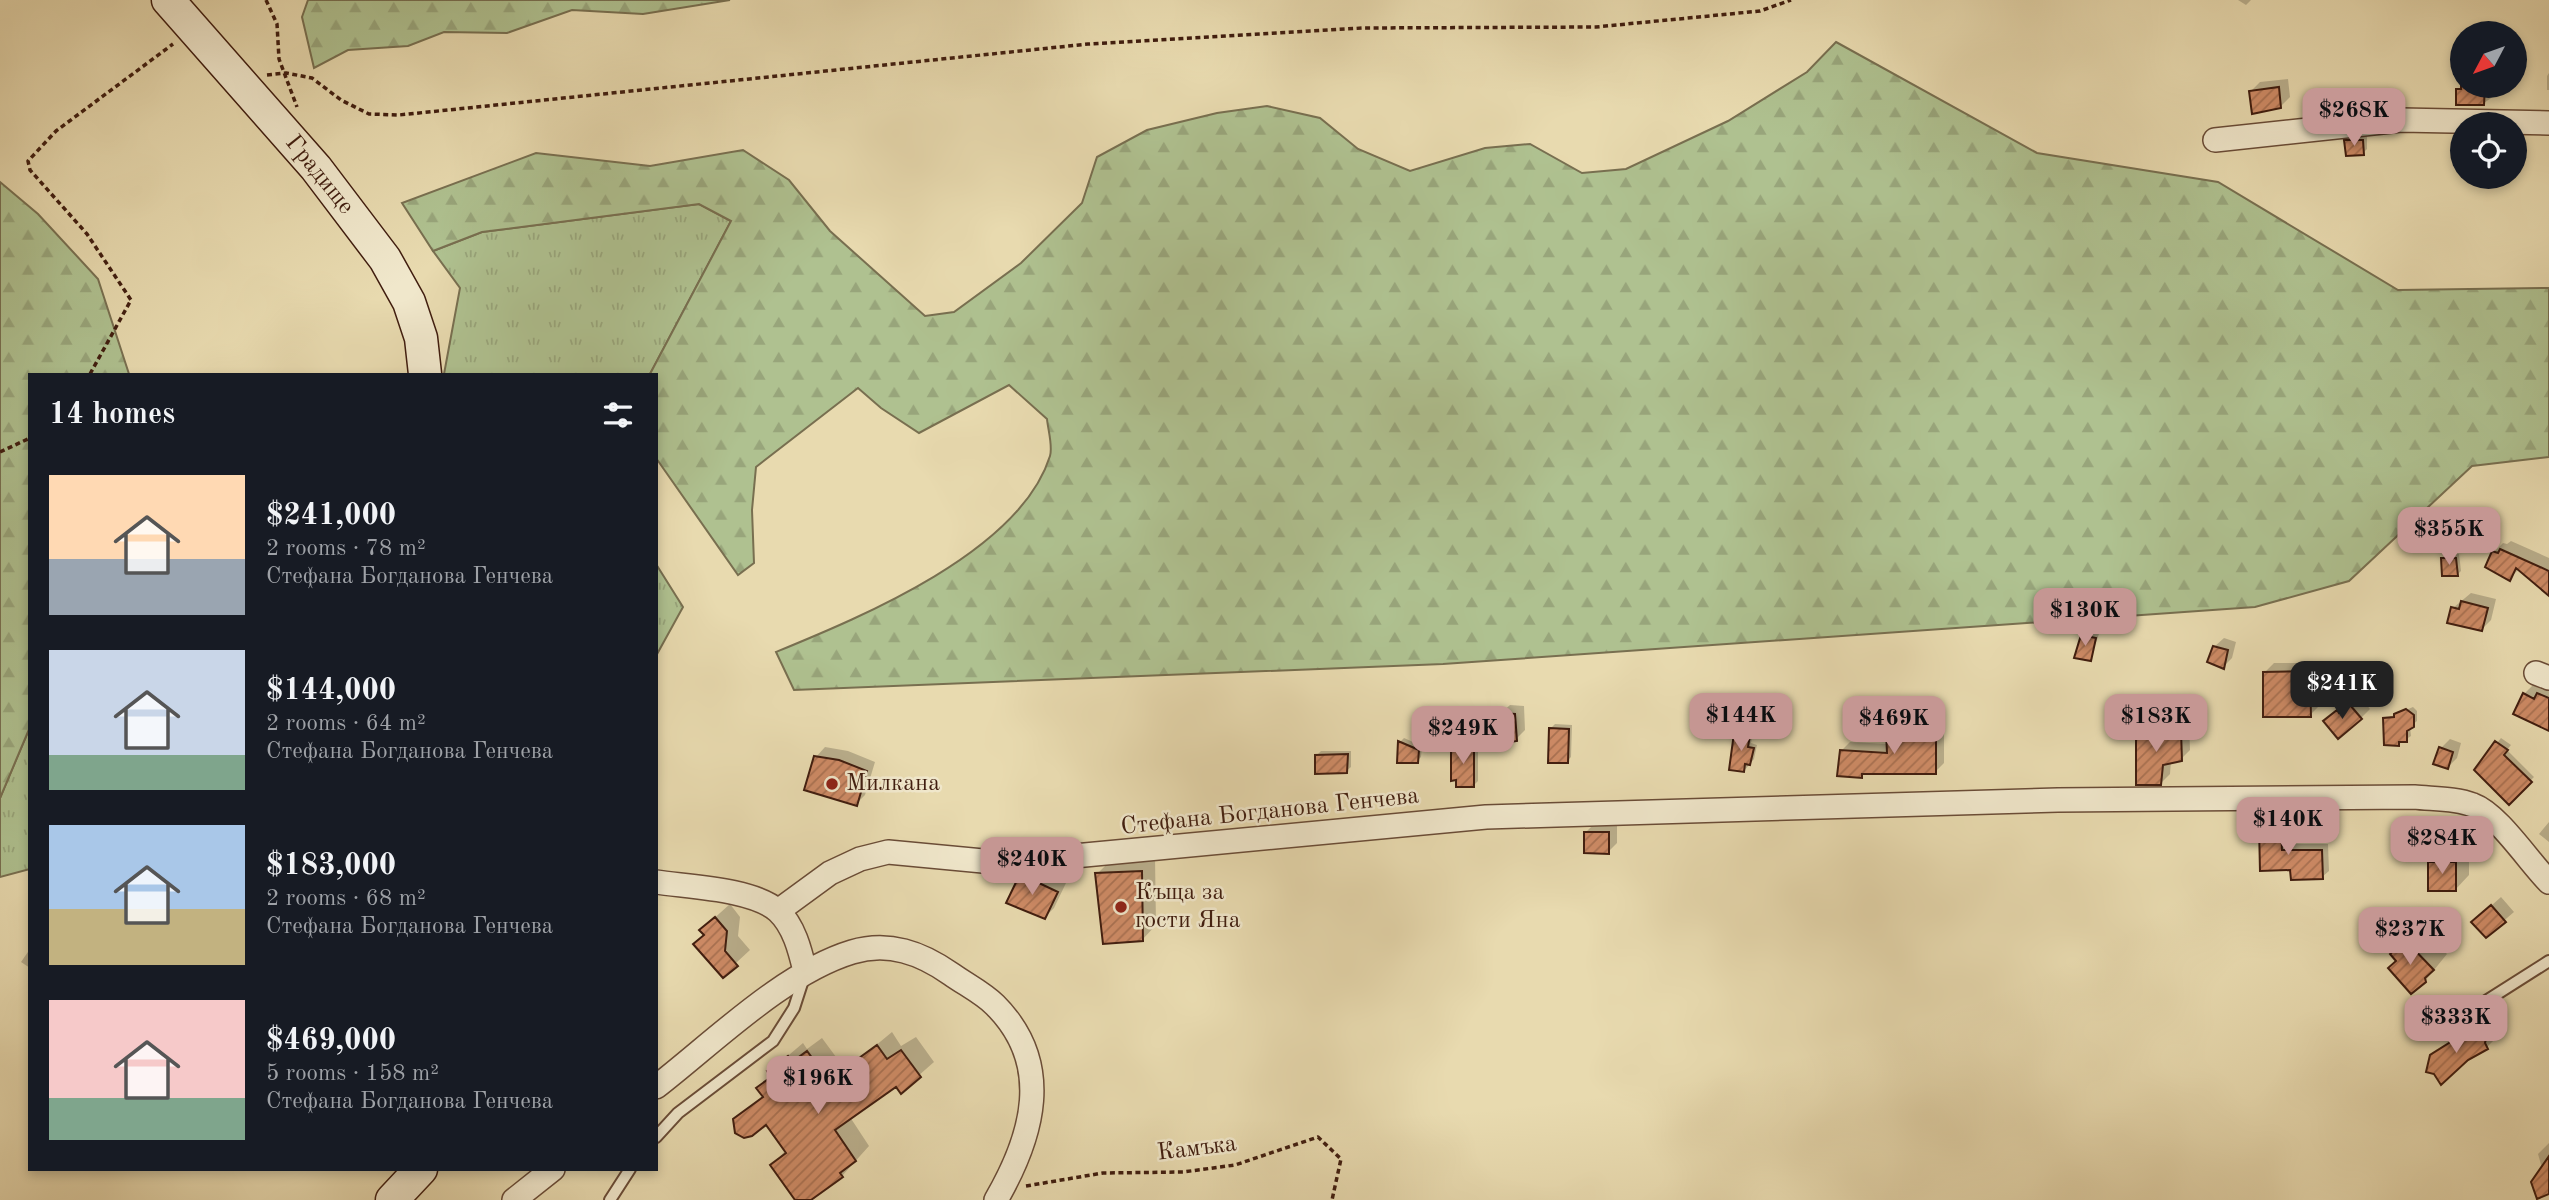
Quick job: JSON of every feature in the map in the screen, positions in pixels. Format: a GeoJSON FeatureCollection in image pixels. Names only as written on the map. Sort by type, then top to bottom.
{"type":"FeatureCollection","features":[{"type":"Feature","properties":{"kind":"street","name":"Градище"},"geometry":{"type":"LineString","coordinates":[[167,0],[316,168],[385,259],[409,302],[421,338],[425,373]]}},
{"type":"Feature","properties":{"kind":"street"},"geometry":{"type":"LineString","coordinates":[[2215,140],[2401,120],[2549,123]]}},
{"type":"Feature","properties":{"kind":"street","name":"Стефана Богданова Генчева"},"geometry":{"type":"LineString","coordinates":[[778,911],[830,873],[860,859],[888,852],[983,861],[1032,860],[1486,817],[2058,800],[2414,797],[2449,800],[2474,805],[2493,819],[2549,882]]}},
{"type":"Feature","properties":{"kind":"street"},"geometry":{"type":"LineString","coordinates":[[658,882],[755,898],[778,911],[792,930],[805,971]]}},
{"type":"Feature","properties":{"kind":"street"},"geometry":{"type":"LineString","coordinates":[[658,1085],[805,971],[853,952],[884,947],[922,956],[994,1004],[1019,1036],[1031,1074],[1028,1134],[1000,1194]]}},
{"type":"Feature","properties":{"kind":"street"},"geometry":{"type":"LineString","coordinates":[[391,1200],[419,1171]]}},
{"type":"Feature","properties":{"kind":"street"},"geometry":{"type":"LineString","coordinates":[[514,1200],[550,1171]]}},
{"type":"Feature","properties":{"kind":"lane"},"geometry":{"type":"LineString","coordinates":[[2465,1015],[2549,961]]}},
{"type":"Feature","properties":{"kind":"lane"},"geometry":{"type":"LineString","coordinates":[[658,1135],[678,1113],[773,1041],[794,1008],[805,971]]}},
{"type":"Feature","properties":{"kind":"lane"},"geometry":{"type":"LineString","coordinates":[[610,1200],[629,1171]]}},
{"type":"Feature","properties":{"kind":"path"},"geometry":{"type":"LineString","coordinates":[[266,0],[277,24],[279,59],[300,117]]}},
{"type":"Feature","properties":{"kind":"path"},"geometry":{"type":"LineString","coordinates":[[236,78],[286,74],[312,78],[341,100],[369,114],[399,115],[1088,44],[1363,28],[1596,27],[1760,11],[1791,0]]}},
{"type":"Feature","properties":{"kind":"path"},"geometry":{"type":"LineString","coordinates":[[91,373],[131,300],[87,234],[30,170],[28,160],[56,131],[192,28]]}},
{"type":"Feature","properties":{"kind":"path"},"geometry":{"type":"LineString","coordinates":[[0,453],[28,439]]}},
{"type":"Feature","properties":{"kind":"path","name":"Камъка"},"geometry":{"type":"LineString","coordinates":[[1000,1194],[1103,1172],[1183,1172],[1235,1165],[1318,1137],[1341,1158],[1332,1200]]}},
{"type":"Feature","properties":{"kind":"green space"},"geometry":{"type":"Polygon","coordinates":[[[308,0],[730,0],[643,14],[572,10],[507,33],[444,32],[408,46],[348,50],[314,68],[302,17],[308,0]]]}},
{"type":"Feature","properties":{"kind":"green space"},"geometry":{"type":"Polygon","coordinates":[[[1836,42],[2037,153],[2218,182],[2398,290],[2549,288],[2549,457],[2472,466],[2349,581],[2255,607],[1443,664],[794,690],[776,652],[850,620],[934,577],[973,551],[1006,522],[1033,491],[1050,456],[1047,419],[1009,385],[919,433],[881,408],[858,388],[756,467],[752,510],[754,563],[738,575],[658,461],[658,373],[651,373],[731,221],[699,204],[482,232],[433,251],[402,203],[536,153],[650,166],[743,150],[789,180],[830,231],[925,316],[954,312],[1021,263],[1082,203],[1097,157],[1147,130],[1217,113],[1267,106],[1320,118],[1358,149],[1410,171],[1485,148],[1530,144],[1582,173],[1626,169],[1728,121],[1807,72],[1836,42]]]}},
{"type":"Feature","properties":{"kind":"green space"},"geometry":{"type":"Polygon","coordinates":[[[0,182],[38,214],[98,279],[129,373],[28,373],[28,732],[0,798],[0,182]]]}},
{"type":"Feature","properties":{"kind":"green space"},"geometry":{"type":"Polygon","coordinates":[[[699,204],[731,221],[651,373],[444,373],[460,288],[433,251],[482,232],[699,204]]]}},
{"type":"Feature","properties":{"kind":"green space"},"geometry":{"type":"Polygon","coordinates":[[[658,567],[683,607],[658,652],[658,567]]]}},
{"type":"Feature","properties":{"kind":"green space"},"geometry":{"type":"Polygon","coordinates":[[[28,732],[28,870],[0,877],[0,798],[28,732]]]}},
{"type":"Feature","properties":{"kind":"building"},"geometry":{"type":"Polygon","coordinates":[[[2279,87],[2281,108],[2252,114],[2249,91],[2279,87]]]}},
{"type":"Feature","properties":{"kind":"building"},"geometry":{"type":"Polygon","coordinates":[[[2456,98],[2484,98],[2484,105],[2456,105],[2456,98]]]}},
{"type":"Feature","properties":{"kind":"building"},"geometry":{"type":"Polygon","coordinates":[[[2344,140],[2363,140],[2364,155],[2346,156],[2344,140]]]}},
{"type":"Feature","properties":{"kind":"building"},"geometry":{"type":"Polygon","coordinates":[[[2500,549],[2549,571],[2549,596],[2516,568],[2510,581],[2485,567],[2492,551],[2498,553],[2500,549]]]}},
{"type":"Feature","properties":{"kind":"building"},"geometry":{"type":"Polygon","coordinates":[[[2441,558],[2456,558],[2458,576],[2442,576],[2441,558]]]}},
{"type":"Feature","properties":{"kind":"building"},"geometry":{"type":"Polygon","coordinates":[[[2461,601],[2488,608],[2482,631],[2447,623],[2451,607],[2459,609],[2461,601]]]}},
{"type":"Feature","properties":{"kind":"building"},"geometry":{"type":"Polygon","coordinates":[[[2081,635],[2096,638],[2091,661],[2074,658],[2081,635]]]}},
{"type":"Feature","properties":{"kind":"building"},"geometry":{"type":"Polygon","coordinates":[[[2213,646],[2228,650],[2224,669],[2207,662],[2213,646]]]}},
{"type":"Feature","properties":{"kind":"building"},"geometry":{"type":"Polygon","coordinates":[[[2310,671],[2311,717],[2263,717],[2263,672],[2310,671]]]}},
{"type":"Feature","properties":{"kind":"building"},"geometry":{"type":"Polygon","coordinates":[[[2523,693],[2534,699],[2537,693],[2549,698],[2549,731],[2513,714],[2523,693]]]}},
{"type":"Feature","properties":{"kind":"building"},"geometry":{"type":"Polygon","coordinates":[[[2350,705],[2362,719],[2338,739],[2323,721],[2337,710],[2339,713],[2350,705]]]}},
{"type":"Feature","properties":{"kind":"building"},"geometry":{"type":"Polygon","coordinates":[[[2406,709],[2414,715],[2414,727],[2407,731],[2407,742],[2399,742],[2399,746],[2384,745],[2383,718],[2394,717],[2394,714],[2406,709]]]}},
{"type":"Feature","properties":{"kind":"building"},"geometry":{"type":"Polygon","coordinates":[[[1499,713],[1515,714],[1517,741],[1497,744],[1499,713]]]}},
{"type":"Feature","properties":{"kind":"building"},"geometry":{"type":"Polygon","coordinates":[[[1549,728],[1569,729],[1568,763],[1548,763],[1549,728]]]}},
{"type":"Feature","properties":{"kind":"building"},"geometry":{"type":"Polygon","coordinates":[[[2181,730],[2182,761],[2163,765],[2161,785],[2136,785],[2136,731],[2181,730]]]}},
{"type":"Feature","properties":{"kind":"building"},"geometry":{"type":"Polygon","coordinates":[[[1886,731],[1936,731],[1936,774],[1862,774],[1862,778],[1837,776],[1840,750],[1887,753],[1886,731]]]}},
{"type":"Feature","properties":{"kind":"building"},"geometry":{"type":"Polygon","coordinates":[[[1734,733],[1750,735],[1748,747],[1754,748],[1750,765],[1745,764],[1744,772],[1729,770],[1734,733]]]}},
{"type":"Feature","properties":{"kind":"building"},"geometry":{"type":"Polygon","coordinates":[[[1398,741],[1419,750],[1418,763],[1397,763],[1398,741]]]}},
{"type":"Feature","properties":{"kind":"building"},"geometry":{"type":"Polygon","coordinates":[[[2495,741],[2508,750],[2504,755],[2532,782],[2509,805],[2474,770],[2495,741]]]}},
{"type":"Feature","properties":{"kind":"building"},"geometry":{"type":"Polygon","coordinates":[[[1451,746],[1474,746],[1474,787],[1456,787],[1456,780],[1451,781],[1451,746]]]}},
{"type":"Feature","properties":{"kind":"building"},"geometry":{"type":"Polygon","coordinates":[[[2439,747],[2453,752],[2448,769],[2433,764],[2439,747]]]}},
{"type":"Feature","properties":{"kind":"building"},"geometry":{"type":"Polygon","coordinates":[[[1348,754],[1347,773],[1315,774],[1315,755],[1348,754]]]}},
{"type":"Feature","properties":{"kind":"building","name":"Милкана"},"geometry":{"type":"Polygon","coordinates":[[[814,756],[839,760],[867,771],[857,806],[804,790],[814,756]]]}},
{"type":"Feature","properties":{"kind":"building"},"geometry":{"type":"Polygon","coordinates":[[[2259,826],[2281,826],[2282,850],[2322,850],[2323,879],[2291,880],[2290,870],[2260,871],[2259,826]]]}},
{"type":"Feature","properties":{"kind":"building"},"geometry":{"type":"Polygon","coordinates":[[[1584,832],[1609,832],[1609,854],[1584,853],[1584,832]]]}},
{"type":"Feature","properties":{"kind":"building"},"geometry":{"type":"Polygon","coordinates":[[[2428,862],[2456,862],[2456,891],[2428,891],[2428,862]]]}},
{"type":"Feature","properties":{"kind":"building","name":"Къща за гости Яна"},"geometry":{"type":"Polygon","coordinates":[[[1142,871],[1143,941],[1103,944],[1095,873],[1142,871]]]}},
{"type":"Feature","properties":{"kind":"building"},"geometry":{"type":"Polygon","coordinates":[[[1020,874],[1058,892],[1045,919],[1006,903],[1020,874]]]}},
{"type":"Feature","properties":{"kind":"building"},"geometry":{"type":"Polygon","coordinates":[[[2491,905],[2506,922],[2486,938],[2471,922],[2491,905]]]}},
{"type":"Feature","properties":{"kind":"building"},"geometry":{"type":"Polygon","coordinates":[[[715,917],[727,931],[725,951],[738,966],[723,978],[693,944],[704,935],[699,930],[715,917]]]}},
{"type":"Feature","properties":{"kind":"building"},"geometry":{"type":"Polygon","coordinates":[[[2405,940],[2434,970],[2425,978],[2426,982],[2411,994],[2388,968],[2396,961],[2390,954],[2405,940]]]}},
{"type":"Feature","properties":{"kind":"building"},"geometry":{"type":"Polygon","coordinates":[[[2468,1031],[2487,1035],[2485,1043],[2488,1049],[2468,1060],[2441,1085],[2434,1074],[2426,1072],[2430,1055],[2468,1031]]]}},
{"type":"Feature","properties":{"kind":"building"},"geometry":{"type":"Polygon","coordinates":[[[877,1045],[887,1059],[901,1050],[921,1077],[901,1094],[896,1087],[835,1130],[856,1161],[840,1173],[843,1177],[811,1200],[795,1200],[770,1165],[786,1153],[766,1125],[752,1136],[744,1138],[735,1133],[733,1119],[763,1097],[756,1088],[771,1077],[767,1071],[788,1056],[792,1062],[807,1051],[838,1093],[865,1074],[855,1061],[877,1045]]]}},
{"type":"Feature","properties":{"kind":"building"},"geometry":{"type":"Polygon","coordinates":[[[2549,1156],[2549,1194],[2537,1199],[2531,1182],[2549,1156]]]}},
{"type":"Feature","properties":{"kind":"place","name":"Милкана"},"geometry":{"type":"Point","coordinates":[832,784]}},
{"type":"Feature","properties":{"kind":"place","name":"Къща за гости Яна"},"geometry":{"type":"Point","coordinates":[1121,907]}}]}
